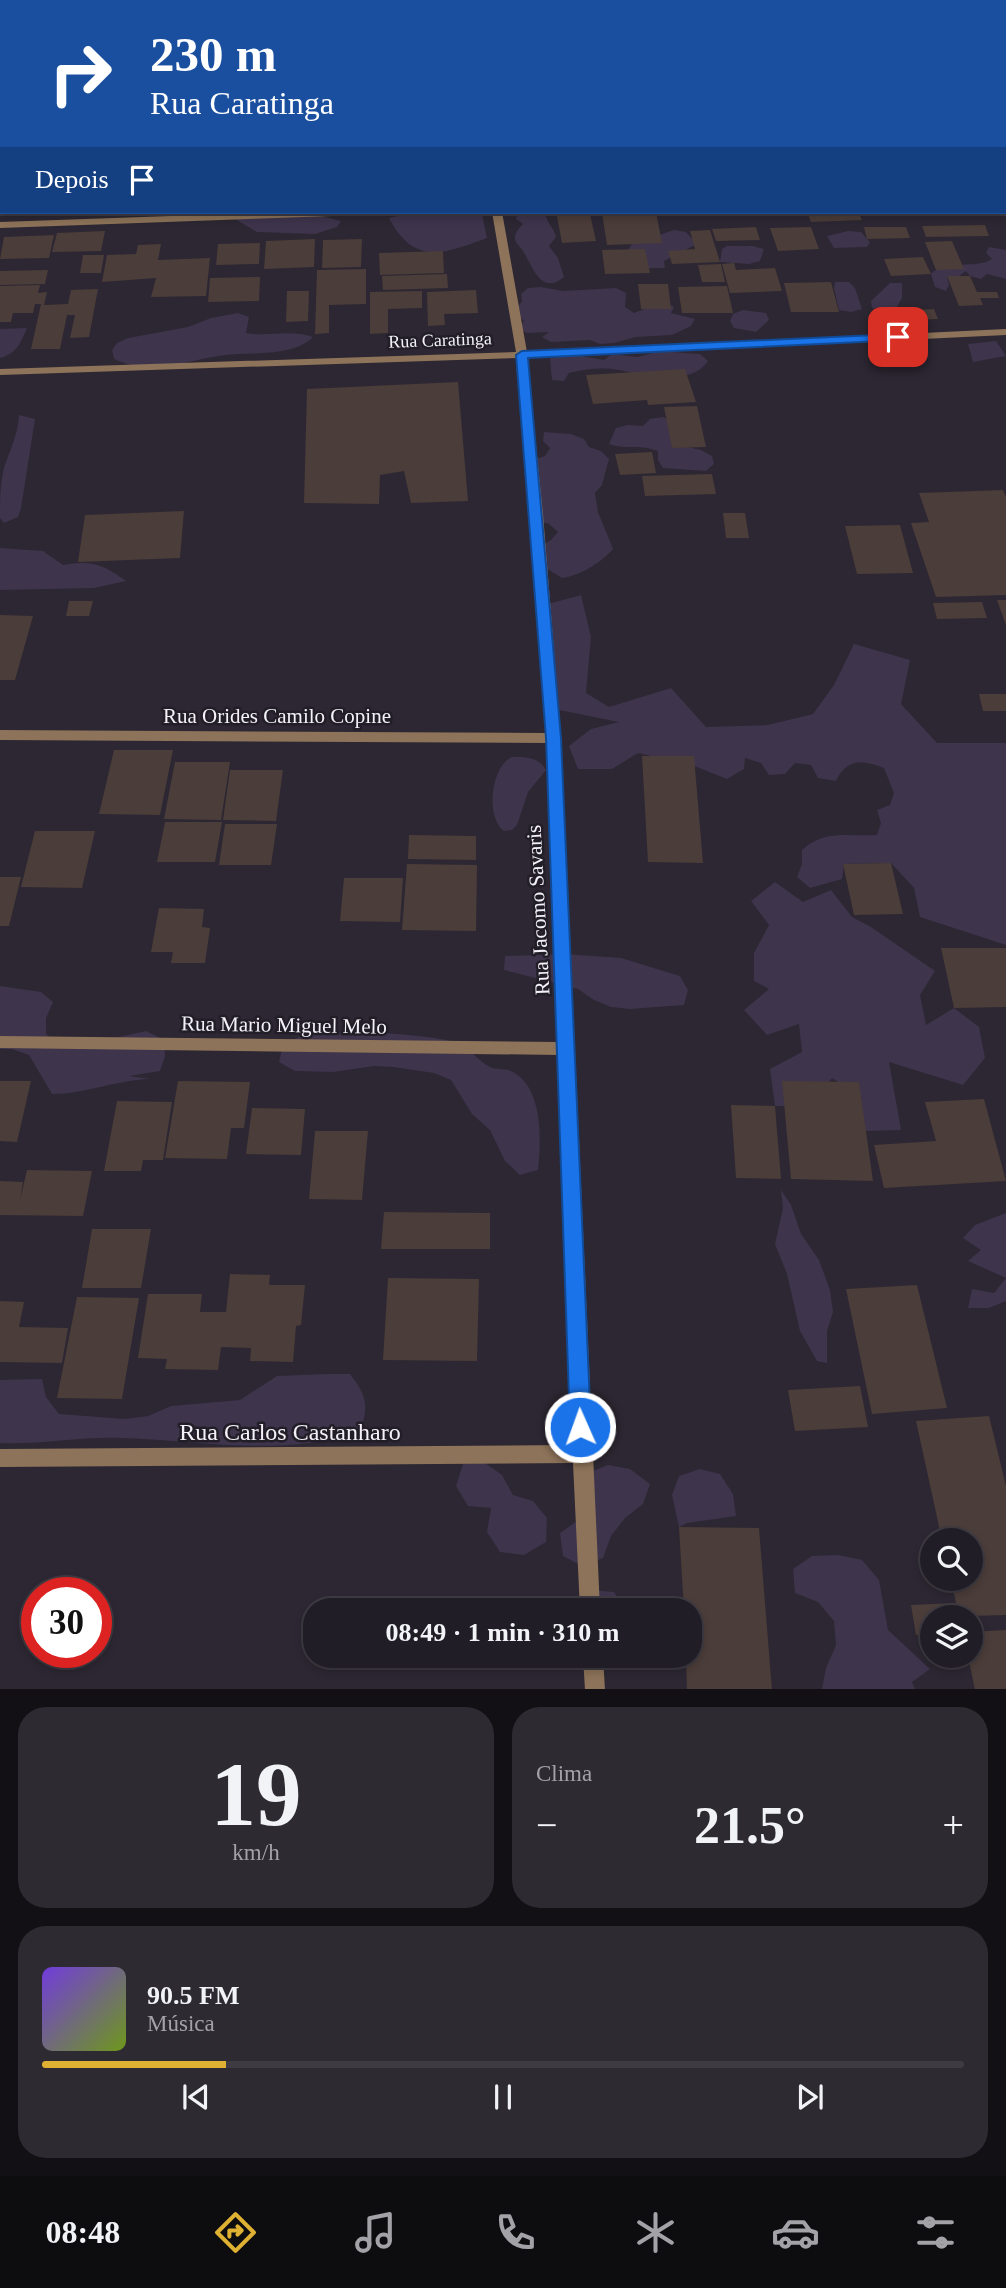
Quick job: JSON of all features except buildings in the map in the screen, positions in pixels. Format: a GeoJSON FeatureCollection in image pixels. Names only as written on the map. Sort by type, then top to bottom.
{"type":"FeatureCollection","features":[{"type":"Feature","properties":{"kind":"street"},"geometry":{"type":"LineString","coordinates":[[0,225],[305,214]]}},
{"type":"Feature","properties":{"kind":"street","name":"Rua Jacomo Savaris"},"geometry":{"type":"LineString","coordinates":[[497,214],[522,355],[554,738],[581,1454],[589,1598]]}},
{"type":"Feature","properties":{"kind":"street","name":"Rua Caratinga"},"geometry":{"type":"LineString","coordinates":[[0,372],[522,355],[1006,332]]}},
{"type":"Feature","properties":{"kind":"street","name":"Rua Orides Camilo Copine"},"geometry":{"type":"LineString","coordinates":[[0,735],[554,738]]}},
{"type":"Feature","properties":{"kind":"street","name":"Rua Mario Miguel Melo"},"geometry":{"type":"LineString","coordinates":[[0,1042],[567,1049]]}},
{"type":"Feature","properties":{"kind":"street","name":"Rua Carlos Castanharo"},"geometry":{"type":"LineString","coordinates":[[0,1458],[581,1454]]}},
{"type":"Feature","properties":{"kind":"street"},"geometry":{"type":"LineString","coordinates":[[594,1668],[595,1689]]}},
{"type":"Feature","properties":{"kind":"shaded area"},"geometry":{"type":"Polygon","coordinates":[[[236,214],[302,214],[341,221],[337,227],[315,234],[257,232],[235,219],[236,214]]]}},
{"type":"Feature","properties":{"kind":"shaded area"},"geometry":{"type":"Polygon","coordinates":[[[406,214],[482,214],[487,238],[444,251],[420,250],[409,244],[389,218],[406,214]]]}},
{"type":"Feature","properties":{"kind":"shaded area"},"geometry":{"type":"Polygon","coordinates":[[[517,214],[546,214],[556,237],[549,246],[558,258],[564,277],[549,283],[534,271],[516,243],[516,233],[523,224],[516,219],[517,214]]]}},
{"type":"Feature","properties":{"kind":"shaded area"},"geometry":{"type":"Polygon","coordinates":[[[674,230],[686,232],[697,244],[664,261],[665,268],[640,268],[628,250],[632,244],[674,230]]]}},
{"type":"Feature","properties":{"kind":"shaded area"},"geometry":{"type":"Polygon","coordinates":[[[848,231],[861,232],[870,242],[867,247],[834,248],[827,236],[848,231]]]}},
{"type":"Feature","properties":{"kind":"shaded area"},"geometry":{"type":"Polygon","coordinates":[[[727,246],[764,249],[760,261],[749,264],[720,262],[722,249],[727,246]]]}},
{"type":"Feature","properties":{"kind":"shaded area"},"geometry":{"type":"Polygon","coordinates":[[[989,247],[1006,250],[1006,279],[987,274],[981,279],[970,276],[966,271],[959,276],[947,277],[949,285],[946,291],[935,287],[931,274],[937,269],[985,262],[992,259],[986,253],[989,247]]]}},
{"type":"Feature","properties":{"kind":"shaded area"},"geometry":{"type":"Polygon","coordinates":[[[835,282],[849,282],[855,288],[862,309],[851,312],[839,310],[835,282]]]}},
{"type":"Feature","properties":{"kind":"shaded area"},"geometry":{"type":"Polygon","coordinates":[[[890,283],[902,283],[902,298],[895,310],[872,308],[871,301],[890,283]]]}},
{"type":"Feature","properties":{"kind":"shaded area"},"geometry":{"type":"Polygon","coordinates":[[[541,287],[563,291],[616,288],[626,293],[625,307],[634,313],[664,301],[674,307],[671,313],[695,319],[691,326],[672,335],[636,337],[600,344],[590,340],[551,342],[542,337],[549,332],[527,333],[518,328],[524,321],[518,315],[517,308],[522,301],[521,294],[528,288],[541,287]]]}},
{"type":"Feature","properties":{"kind":"shaded area"},"geometry":{"type":"Polygon","coordinates":[[[743,310],[766,313],[769,320],[756,332],[734,328],[730,321],[733,314],[743,310]]]}},
{"type":"Feature","properties":{"kind":"shaded area"},"geometry":{"type":"Polygon","coordinates":[[[238,313],[249,317],[246,333],[313,337],[283,351],[225,355],[169,366],[142,367],[114,359],[112,350],[117,343],[128,338],[188,327],[211,318],[238,313]]]}},
{"type":"Feature","properties":{"kind":"shaded area"},"geometry":{"type":"Polygon","coordinates":[[[27,328],[17,347],[0,358],[0,329],[27,328]]]}},
{"type":"Feature","properties":{"kind":"shaded area"},"geometry":{"type":"Polygon","coordinates":[[[996,341],[1006,356],[973,362],[968,344],[996,341]]]}},
{"type":"Feature","properties":{"kind":"shaded area"},"geometry":{"type":"Polygon","coordinates":[[[660,351],[700,354],[708,361],[700,369],[679,377],[600,369],[569,373],[564,381],[552,380],[550,358],[576,355],[604,360],[612,354],[637,357],[660,351]]]}},
{"type":"Feature","properties":{"kind":"shaded area"},"geometry":{"type":"Polygon","coordinates":[[[19,415],[35,419],[21,508],[18,517],[4,523],[0,518],[2,480],[19,415]]]}},
{"type":"Feature","properties":{"kind":"shaded area"},"geometry":{"type":"Polygon","coordinates":[[[663,417],[672,421],[674,444],[701,450],[712,456],[714,464],[706,471],[663,468],[658,460],[658,451],[609,444],[616,428],[628,425],[643,426],[650,419],[663,417]]]}},
{"type":"Feature","properties":{"kind":"shaded area"},"geometry":{"type":"Polygon","coordinates":[[[544,432],[571,434],[584,439],[589,447],[601,451],[609,459],[602,485],[595,493],[598,512],[613,549],[589,568],[562,578],[541,565],[541,546],[558,532],[549,524],[535,520],[533,460],[545,456],[550,448],[543,441],[544,432]]]}},
{"type":"Feature","properties":{"kind":"shaded area"},"geometry":{"type":"Polygon","coordinates":[[[0,548],[43,551],[63,565],[96,565],[126,581],[94,588],[0,590],[0,548]]]}},
{"type":"Feature","properties":{"kind":"shaded area"},"geometry":{"type":"Polygon","coordinates":[[[581,595],[591,637],[586,693],[609,707],[671,688],[706,727],[768,725],[813,714],[834,685],[854,644],[910,660],[901,704],[937,743],[1006,743],[1006,945],[920,917],[914,888],[891,863],[844,864],[842,879],[810,888],[797,877],[802,864],[802,850],[811,843],[837,835],[877,835],[881,823],[877,810],[890,805],[894,793],[884,768],[869,763],[856,763],[845,768],[836,781],[818,778],[811,765],[795,763],[785,774],[769,775],[761,763],[745,758],[744,769],[727,779],[697,767],[638,753],[612,769],[578,769],[569,746],[591,729],[619,722],[554,709],[543,687],[537,607],[581,595]]]}},
{"type":"Feature","properties":{"kind":"shaded area"},"geometry":{"type":"Polygon","coordinates":[[[512,757],[536,760],[546,770],[528,792],[517,825],[512,830],[504,831],[494,815],[493,792],[499,770],[512,757]]]}},
{"type":"Feature","properties":{"kind":"shaded area"},"geometry":{"type":"Polygon","coordinates":[[[775,882],[803,902],[831,890],[852,917],[935,971],[920,995],[926,1025],[954,1008],[979,1027],[985,1058],[963,1085],[889,1062],[901,1130],[865,1131],[861,1097],[832,1078],[812,1106],[775,1106],[770,1069],[802,1052],[799,1024],[767,1035],[744,1010],[769,989],[754,981],[754,953],[769,925],[751,901],[775,882]]]}},
{"type":"Feature","properties":{"kind":"shaded area"},"geometry":{"type":"Polygon","coordinates":[[[564,954],[621,958],[680,976],[688,990],[684,1005],[630,1009],[611,1007],[578,989],[504,970],[505,956],[564,954]]]}},
{"type":"Feature","properties":{"kind":"shaded area"},"geometry":{"type":"Polygon","coordinates":[[[0,986],[41,992],[53,1002],[46,1018],[46,1034],[58,1044],[101,1041],[146,1031],[164,1040],[165,1056],[160,1071],[129,1076],[150,1079],[52,1094],[29,1055],[12,1049],[0,1049],[0,986]]]}},
{"type":"Feature","properties":{"kind":"shaded area"},"geometry":{"type":"Polygon","coordinates":[[[363,1030],[450,1041],[463,1046],[490,1067],[511,1071],[522,1079],[530,1089],[538,1116],[538,1170],[520,1175],[505,1161],[490,1130],[472,1114],[451,1080],[434,1073],[393,1067],[374,1066],[333,1072],[295,1071],[279,1062],[283,1045],[301,1036],[363,1030]]]}},
{"type":"Feature","properties":{"kind":"shaded area"},"geometry":{"type":"Polygon","coordinates":[[[781,1190],[791,1205],[801,1234],[819,1260],[830,1290],[833,1312],[827,1331],[827,1363],[817,1361],[800,1331],[787,1274],[775,1244],[783,1208],[781,1190]]]}},
{"type":"Feature","properties":{"kind":"shaded area"},"geometry":{"type":"Polygon","coordinates":[[[1006,1213],[1006,1278],[968,1261],[981,1250],[963,1238],[975,1225],[1006,1213]]]}},
{"type":"Feature","properties":{"kind":"shaded area"},"geometry":{"type":"Polygon","coordinates":[[[1006,1278],[1006,1301],[989,1308],[968,1308],[972,1289],[994,1293],[1006,1278]]]}},
{"type":"Feature","properties":{"kind":"shaded area"},"geometry":{"type":"Polygon","coordinates":[[[350,1374],[360,1389],[365,1401],[365,1415],[360,1432],[331,1440],[272,1446],[108,1438],[0,1443],[0,1380],[42,1379],[46,1397],[59,1414],[125,1419],[148,1416],[171,1406],[240,1400],[277,1376],[350,1374]]]}},
{"type":"Feature","properties":{"kind":"shaded area"},"geometry":{"type":"Polygon","coordinates":[[[485,1463],[502,1475],[513,1495],[533,1501],[547,1518],[546,1542],[524,1555],[500,1552],[487,1532],[491,1508],[468,1506],[456,1486],[463,1464],[485,1463]]]}},
{"type":"Feature","properties":{"kind":"shaded area"},"geometry":{"type":"Polygon","coordinates":[[[608,1465],[630,1469],[650,1484],[643,1504],[625,1518],[611,1536],[603,1558],[582,1566],[563,1556],[560,1533],[580,1519],[588,1473],[608,1465]]]}},
{"type":"Feature","properties":{"kind":"shaded area"},"geometry":{"type":"Polygon","coordinates":[[[700,1469],[720,1474],[733,1494],[736,1516],[687,1523],[679,1527],[672,1495],[679,1476],[700,1469]]]}},
{"type":"Feature","properties":{"kind":"shaded area"},"geometry":{"type":"Polygon","coordinates":[[[838,1555],[862,1560],[879,1580],[888,1630],[920,1660],[920,1668],[930,1669],[912,1682],[915,1689],[822,1689],[826,1668],[836,1645],[834,1621],[818,1602],[795,1593],[793,1569],[812,1556],[838,1555]]]}},
{"type":"Feature","properties":{"kind":"shaded area"},"geometry":{"type":"Polygon","coordinates":[[[589,1590],[614,1592],[618,1598],[575,1598],[589,1590]]]}},
{"type":"Feature","properties":{"kind":"route"},"geometry":{"type":"LineString","coordinates":[[580,1427],[554,738],[522,355],[898,337]]}}]}
